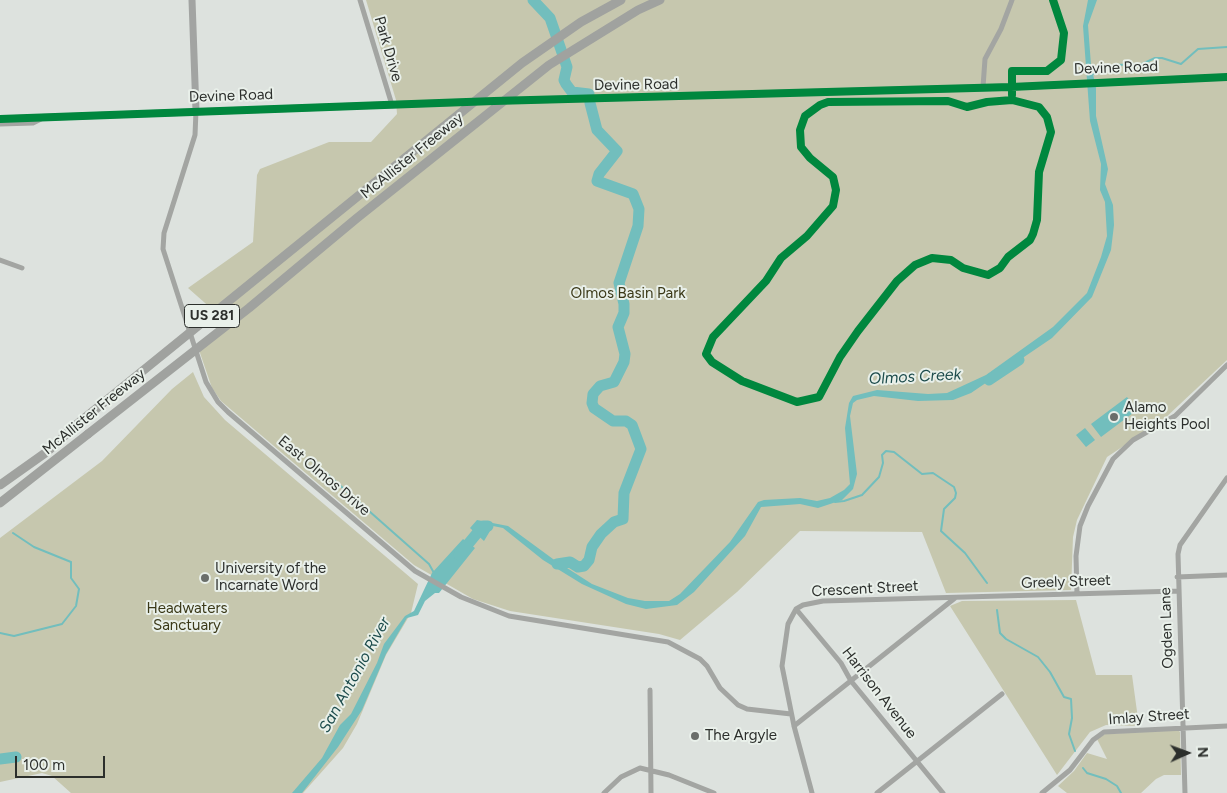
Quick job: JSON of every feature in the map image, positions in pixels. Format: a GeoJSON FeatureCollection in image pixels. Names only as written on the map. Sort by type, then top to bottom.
{"type":"FeatureCollection","features":[{"type":"Feature","properties":{"kind":"highway","name":"McAllister Freeway"},"geometry":{"type":"LineString","coordinates":[[0,485],[27,466],[515,69],[581,22],[621,0]]}},
{"type":"Feature","properties":{"kind":"highway","name":"McAllister Freeway"},"geometry":{"type":"LineString","coordinates":[[0,503],[249,308],[364,212],[549,64],[638,10],[660,0]]}},
{"type":"Feature","properties":{"kind":"highway"},"geometry":{"type":"LineString","coordinates":[[0,479],[27,466]]}},
{"type":"Feature","properties":{"kind":"highway"},"geometry":{"type":"LineString","coordinates":[[0,508],[47,468]]}},
{"type":"Feature","properties":{"kind":"street","name":"East Olmos Drive"},"geometry":{"type":"LineString","coordinates":[[192,0],[196,135],[164,233],[163,249],[206,382],[218,402],[415,571],[431,582],[472,603],[509,616],[668,642],[707,666],[720,688],[738,705],[747,709],[791,714]]}},
{"type":"Feature","properties":{"kind":"street","name":"Park Drive"},"geometry":{"type":"LineString","coordinates":[[360,0],[392,105]]}},
{"type":"Feature","properties":{"kind":"street"},"geometry":{"type":"LineString","coordinates":[[983,87],[985,59],[1012,0]]}},
{"type":"Feature","properties":{"kind":"street","name":"Devine Road"},"geometry":{"type":"LineString","coordinates":[[0,119],[196,111],[983,87],[1227,77]]}},
{"type":"Feature","properties":{"kind":"street","name":"Devine Road"},"geometry":{"type":"LineString","coordinates":[[0,124],[33,123],[46,117]]}},
{"type":"Feature","properties":{"kind":"street"},"geometry":{"type":"LineString","coordinates":[[0,260],[22,268]]}},
{"type":"Feature","properties":{"kind":"street"},"geometry":{"type":"LineString","coordinates":[[1077,594],[1076,556],[1080,526],[1088,506],[1113,459],[1133,440],[1176,416],[1227,365]]}},
{"type":"Feature","properties":{"kind":"street","name":"Ogden Lane"},"geometry":{"type":"LineString","coordinates":[[1185,793],[1177,578],[1180,546],[1227,478]]}},
{"type":"Feature","properties":{"kind":"street"},"geometry":{"type":"LineString","coordinates":[[1177,578],[1227,575]]}},
{"type":"Feature","properties":{"kind":"street","name":"Greely Street"},"geometry":{"type":"LineString","coordinates":[[955,598],[1178,591]]}},
{"type":"Feature","properties":{"kind":"street"},"geometry":{"type":"LineString","coordinates":[[812,793],[794,726],[955,598]]}},
{"type":"Feature","properties":{"kind":"street","name":"Crescent Street"},"geometry":{"type":"LineString","coordinates":[[794,726],[784,680],[782,653],[788,624],[796,609],[803,605],[823,601],[955,598]]}},
{"type":"Feature","properties":{"kind":"street","name":"Harrison Avenue"},"geometry":{"type":"LineString","coordinates":[[796,609],[840,663],[851,682],[943,793]]}},
{"type":"Feature","properties":{"kind":"street"},"geometry":{"type":"LineString","coordinates":[[650,690],[651,793]]}},
{"type":"Feature","properties":{"kind":"street"},"geometry":{"type":"LineString","coordinates":[[877,793],[1002,694]]}},
{"type":"Feature","properties":{"kind":"street","name":"Imlay Street"},"geometry":{"type":"LineString","coordinates":[[1042,793],[1070,770],[1093,740],[1104,732],[1227,726]]}},
{"type":"Feature","properties":{"kind":"street"},"geometry":{"type":"LineString","coordinates":[[604,793],[628,772],[640,768],[669,775],[714,793]]}},
{"type":"Feature","properties":{"kind":"green space","name":"Olmos Basin Park"},"geometry":{"type":"Polygon","coordinates":[[[366,0],[1227,0],[1227,360],[1163,420],[1107,457],[1077,520],[1073,537],[1071,590],[946,593],[922,532],[800,531],[737,592],[680,640],[659,634],[510,611],[473,599],[414,565],[221,401],[212,388],[199,350],[230,325],[188,288],[253,242],[257,175],[260,169],[329,142],[371,142],[397,114],[396,100],[366,0]]]}},
{"type":"Feature","properties":{"kind":"green space","name":"Headwaters Sanctuary"},"geometry":{"type":"Polygon","coordinates":[[[193,372],[204,397],[225,420],[418,584],[411,613],[386,655],[357,724],[343,748],[303,793],[71,793],[52,776],[42,773],[0,782],[0,538],[102,461],[172,389],[193,372]]]}},
{"type":"Feature","properties":{"kind":"green space"},"geometry":{"type":"Polygon","coordinates":[[[1076,600],[1096,675],[1132,675],[1139,726],[1106,725],[1090,732],[1057,775],[950,606],[962,601],[1076,600]]]}},
{"type":"Feature","properties":{"kind":"green space"},"geometry":{"type":"Polygon","coordinates":[[[1178,730],[1180,732],[1181,775],[1164,775],[1156,779],[1141,793],[1067,793],[1058,786],[1074,771],[1087,753],[1107,759],[1097,739],[1105,734],[1178,730]]]}},
{"type":"Feature","properties":{"kind":"water"},"geometry":{"type":"Polygon","coordinates":[[[1088,0],[1097,0],[1088,25],[1091,65],[1096,88],[1096,116],[1108,169],[1105,184],[1113,205],[1114,225],[1111,250],[1092,297],[1052,338],[971,393],[953,400],[918,401],[874,396],[857,400],[853,403],[850,416],[857,474],[853,489],[842,500],[818,508],[800,504],[761,507],[745,536],[694,592],[677,605],[646,609],[626,604],[582,584],[543,560],[503,528],[493,526],[484,541],[470,528],[477,520],[508,526],[553,559],[592,584],[628,598],[645,601],[669,601],[680,594],[730,542],[758,502],[800,498],[817,501],[830,498],[850,484],[845,428],[849,403],[853,396],[877,390],[928,394],[947,393],[986,375],[1053,327],[1087,293],[1107,236],[1105,202],[1100,190],[1101,164],[1090,121],[1083,26],[1088,0]]]}},
{"type":"Feature","properties":{"kind":"water","name":"Alamo Heights Pool"},"geometry":{"type":"Polygon","coordinates":[[[1127,397],[1137,410],[1101,437],[1091,424],[1127,397]]]}},
{"type":"Feature","properties":{"kind":"water"},"geometry":{"type":"Polygon","coordinates":[[[1085,428],[1095,440],[1086,447],[1076,435],[1085,428]]]}},
{"type":"Feature","properties":{"kind":"water"},"geometry":{"type":"Polygon","coordinates":[[[463,539],[475,548],[439,593],[435,593],[425,601],[418,615],[407,618],[386,654],[362,710],[338,747],[302,793],[292,793],[322,758],[340,725],[351,714],[377,663],[384,644],[405,616],[414,611],[432,573],[463,539]]]}},
{"type":"Feature","properties":{"kind":"waterway","name":"San Antonio River"},"geometry":{"type":"LineString","coordinates":[[533,0],[550,18],[567,67],[564,80],[566,84],[572,92],[589,94]]}},
{"type":"Feature","properties":{"kind":"waterway"},"geometry":{"type":"LineString","coordinates":[[1093,74],[1115,65],[1142,64],[1155,58],[1162,58],[1181,64],[1198,49],[1227,47]]}},
{"type":"Feature","properties":{"kind":"waterway","name":"San Antonio River"},"geometry":{"type":"LineString","coordinates":[[557,564],[570,562],[578,567],[584,566],[589,560],[592,547],[601,534],[614,522],[623,519],[624,493],[641,449],[632,425],[626,421],[613,421],[594,408],[592,403],[593,394],[600,386],[614,382],[624,362],[625,354],[618,327],[624,313],[619,283],[638,226],[639,209],[633,194],[597,181],[599,174],[617,151],[597,130],[590,103]]}},
{"type":"Feature","properties":{"kind":"waterway","name":"Olmos Creek"},"geometry":{"type":"LineString","coordinates":[[989,380],[1019,360]]}},
{"type":"Feature","properties":{"kind":"waterway"},"geometry":{"type":"LineString","coordinates":[[835,502],[862,495],[879,477],[883,463],[882,455],[886,451],[894,452],[922,474],[933,473],[954,487],[955,498],[944,509],[941,531],[965,553],[987,583]]}},
{"type":"Feature","properties":{"kind":"waterway"},"geometry":{"type":"LineString","coordinates":[[309,458],[429,564],[434,573]]}},
{"type":"Feature","properties":{"kind":"waterway","name":"San Antonio River"},"geometry":{"type":"LineString","coordinates":[[459,555],[483,526],[488,526]]}},
{"type":"Feature","properties":{"kind":"waterway"},"geometry":{"type":"LineString","coordinates":[[0,633],[14,636],[62,624],[76,606],[79,589],[71,578],[71,562],[34,547],[13,533]]}},
{"type":"Feature","properties":{"kind":"waterway"},"geometry":{"type":"LineString","coordinates":[[997,610],[1000,633],[1006,639],[1038,657],[1050,672],[1064,697],[1071,699],[1072,718],[1069,734],[1075,751]]}},
{"type":"Feature","properties":{"kind":"waterway"},"geometry":{"type":"LineString","coordinates":[[0,759],[16,757]]}},
{"type":"Feature","properties":{"kind":"waterway"},"geometry":{"type":"LineString","coordinates":[[1083,768],[1087,773],[1106,779],[1117,786],[1121,793]]}},
{"type":"Feature","properties":{"kind":"cycle path"},"geometry":{"type":"LineString","coordinates":[[1012,95],[1012,71],[1047,71],[1061,60],[1064,33],[1053,0]]}},
{"type":"Feature","properties":{"kind":"cycle path"},"geometry":{"type":"LineString","coordinates":[[0,119],[494,101],[1011,87],[1227,77]]}},
{"type":"Feature","properties":{"kind":"cycle path"},"geometry":{"type":"LineString","coordinates":[[1012,100],[1039,107],[1047,117],[1051,132],[1039,172],[1037,220],[1033,234],[1030,240],[1008,257],[1000,268],[988,275],[963,268],[951,260],[932,258],[915,265],[897,281],[858,331],[840,357],[819,397],[797,402],[742,381],[712,362],[706,354],[713,337],[766,281],[781,258],[807,236],[833,206],[836,190],[833,177],[810,158],[801,147],[800,130],[805,116],[820,105],[828,102],[948,101],[967,107],[987,102],[1012,100]]}},
{"type":"Feature","properties":{"kind":"place","name":"Alamo Heights Pool"},"geometry":{"type":"Point","coordinates":[1114,417]}},
{"type":"Feature","properties":{"kind":"place","name":"University of the Incarnate Word"},"geometry":{"type":"Point","coordinates":[205,578]}},
{"type":"Feature","properties":{"kind":"place","name":"The Argyle"},"geometry":{"type":"Point","coordinates":[695,736]}}]}
